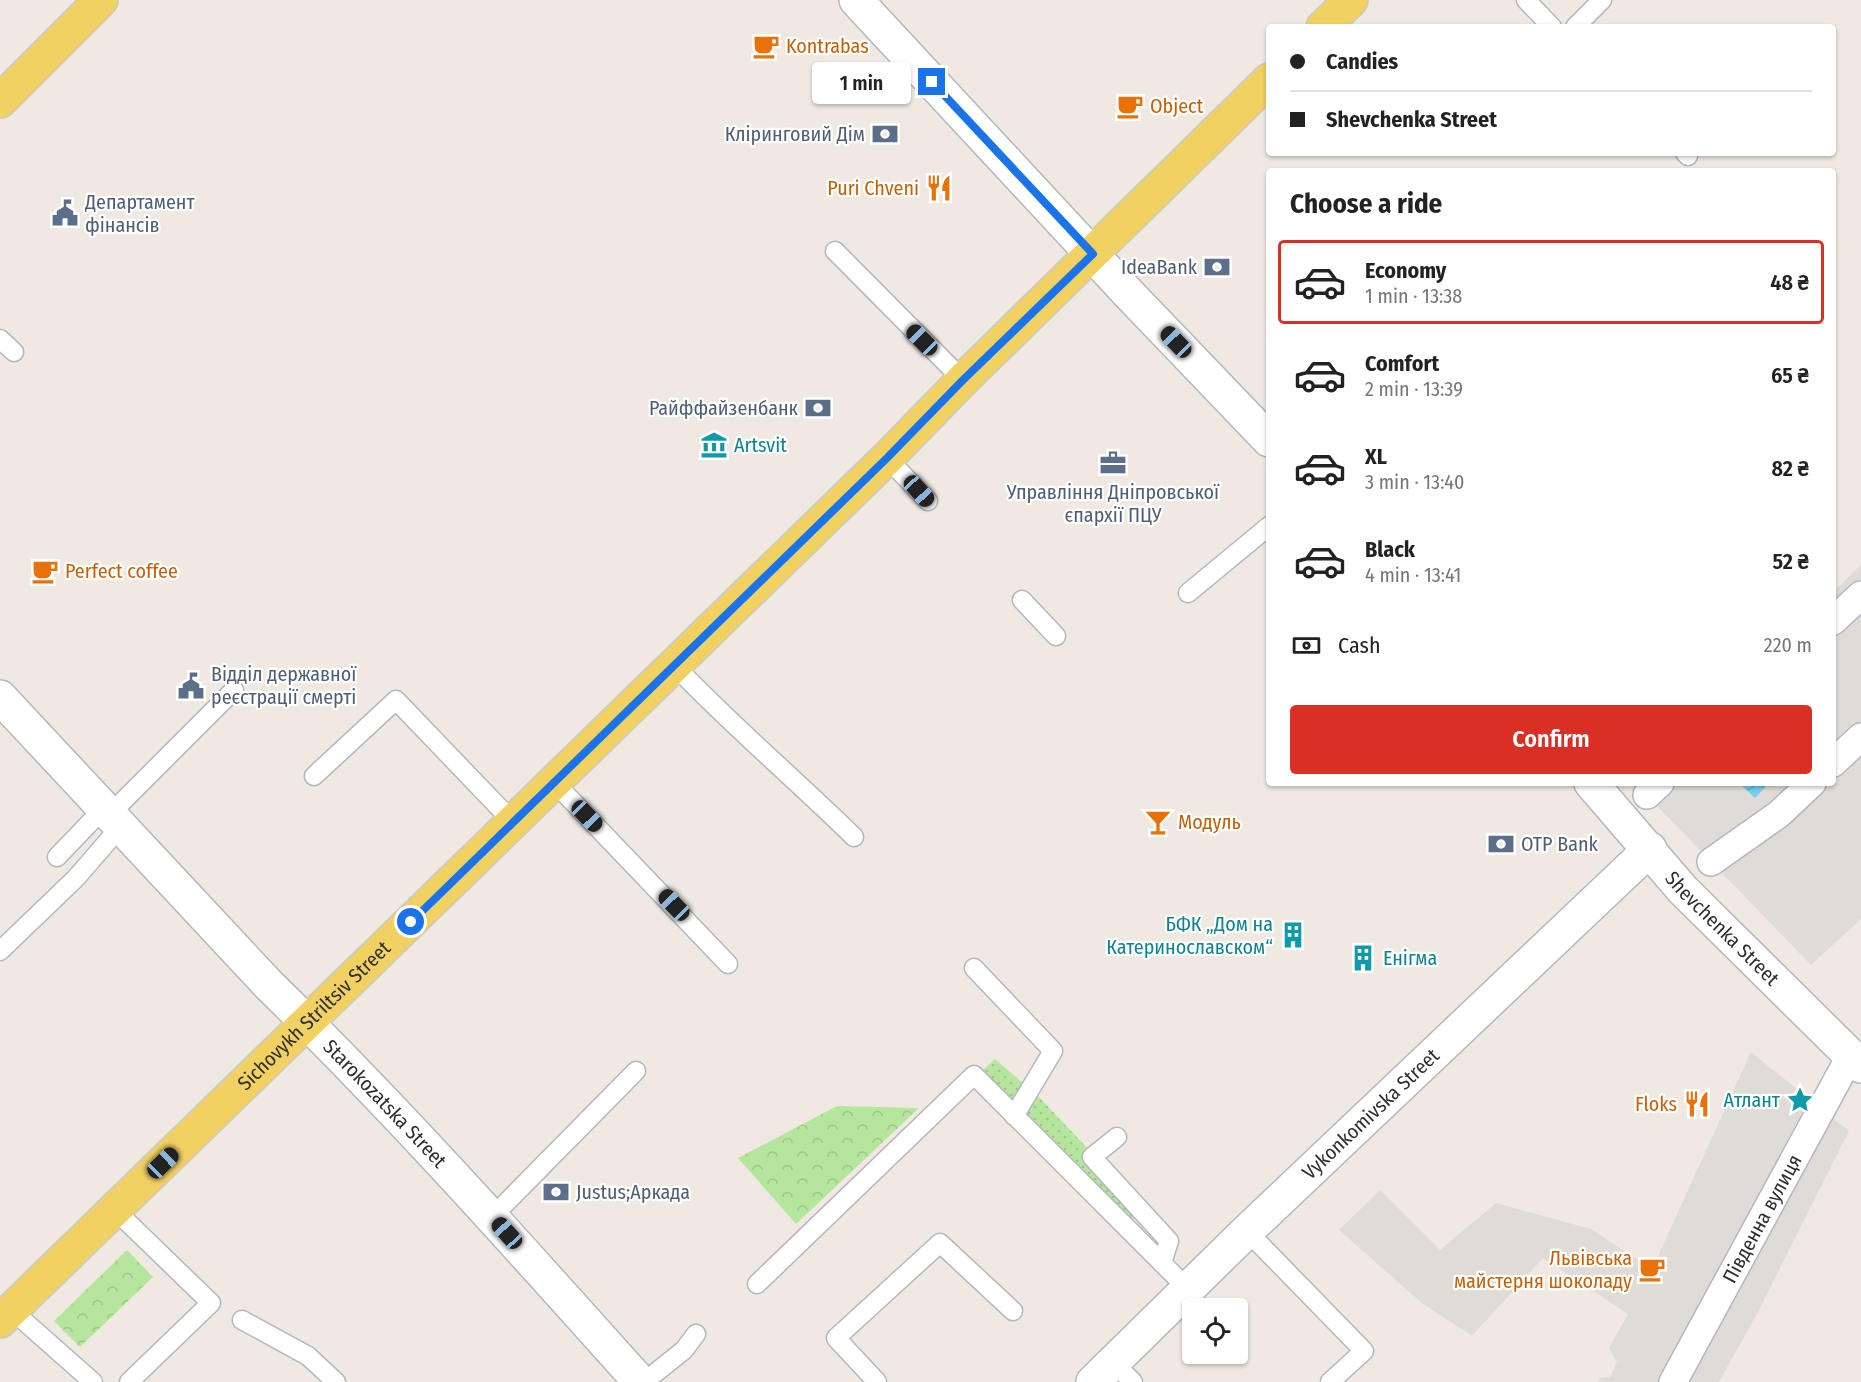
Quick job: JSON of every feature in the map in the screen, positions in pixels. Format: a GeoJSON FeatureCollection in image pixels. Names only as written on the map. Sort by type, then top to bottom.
{"type":"FeatureCollection","features":[{"type":"Feature","properties":{"kind":"main road"},"geometry":{"type":"LineString","coordinates":[[0,101],[101,0]]}},
{"type":"Feature","properties":{"kind":"main road","name":"Sichovykh Striltsiv Street"},"geometry":{"type":"LineString","coordinates":[[4,1310],[115,1210],[308,1023],[887,458],[963,380],[1266,83]]}},
{"type":"Feature","properties":{"kind":"street"},"geometry":{"type":"LineString","coordinates":[[856,0],[1266,437]]}},
{"type":"Feature","properties":{"kind":"street"},"geometry":{"type":"LineString","coordinates":[[1836,618],[1861,595]]}},
{"type":"Feature","properties":{"kind":"street","name":"Starokozatska Street"},"geometry":{"type":"LineString","coordinates":[[0,697],[268,984],[308,1023],[492,1217],[642,1382]]}},
{"type":"Feature","properties":{"kind":"street"},"geometry":{"type":"LineString","coordinates":[[1836,760],[1861,737]]}},
{"type":"Feature","properties":{"kind":"street","name":"Shevchenka Street"},"geometry":{"type":"LineString","coordinates":[[1594,786],[1683,890],[1856,1060]]}},
{"type":"Feature","properties":{"kind":"street"},"geometry":{"type":"LineString","coordinates":[[1711,862],[1779,814],[1809,786]]}},
{"type":"Feature","properties":{"kind":"street","name":"Vykonkomivska Street"},"geometry":{"type":"LineString","coordinates":[[1113,1375],[1188,1289],[1247,1231],[1650,849]]}},
{"type":"Feature","properties":{"kind":"street","name":"Південна вулиця"},"geometry":{"type":"LineString","coordinates":[[1673,1382],[1856,1060]]}},
{"type":"Feature","properties":{"kind":"lane"},"geometry":{"type":"LineString","coordinates":[[1526,0],[1549,24]]}},
{"type":"Feature","properties":{"kind":"lane"},"geometry":{"type":"LineString","coordinates":[[1578,24],[1602,0]]}},
{"type":"Feature","properties":{"kind":"lane"},"geometry":{"type":"LineString","coordinates":[[835,251],[963,380]]}},
{"type":"Feature","properties":{"kind":"lane"},"geometry":{"type":"LineString","coordinates":[[0,339],[14,352]]}},
{"type":"Feature","properties":{"kind":"lane"},"geometry":{"type":"LineString","coordinates":[[887,458],[928,501]]}},
{"type":"Feature","properties":{"kind":"lane"},"geometry":{"type":"LineString","coordinates":[[1188,593],[1266,528]]}},
{"type":"Feature","properties":{"kind":"lane"},"geometry":{"type":"LineString","coordinates":[[1022,600],[1056,636]]}},
{"type":"Feature","properties":{"kind":"lane"},"geometry":{"type":"LineString","coordinates":[[674,665],[719,712],[804,788],[854,837]]}},
{"type":"Feature","properties":{"kind":"lane"},"geometry":{"type":"LineString","coordinates":[[57,857],[111,816],[234,690]]}},
{"type":"Feature","properties":{"kind":"lane"},"geometry":{"type":"LineString","coordinates":[[314,776],[396,700],[513,822]]}},
{"type":"Feature","properties":{"kind":"lane"},"geometry":{"type":"LineString","coordinates":[[554,782],[729,964]]}},
{"type":"Feature","properties":{"kind":"lane"},"geometry":{"type":"LineString","coordinates":[[0,951],[76,878],[111,816]]}},
{"type":"Feature","properties":{"kind":"lane"},"geometry":{"type":"LineString","coordinates":[[974,968],[1053,1051],[1014,1116]]}},
{"type":"Feature","properties":{"kind":"lane"},"geometry":{"type":"LineString","coordinates":[[492,1217],[636,1071]]}},
{"type":"Feature","properties":{"kind":"lane"},"geometry":{"type":"LineString","coordinates":[[757,1284],[974,1075],[1188,1289]]}},
{"type":"Feature","properties":{"kind":"lane"},"geometry":{"type":"LineString","coordinates":[[1117,1137],[1092,1157],[1169,1241],[1162,1263]]}},
{"type":"Feature","properties":{"kind":"lane"},"geometry":{"type":"LineString","coordinates":[[115,1210],[211,1303],[129,1382]]}},
{"type":"Feature","properties":{"kind":"lane"},"geometry":{"type":"LineString","coordinates":[[1247,1231],[1364,1351],[1330,1382]]}},
{"type":"Feature","properties":{"kind":"lane"},"geometry":{"type":"LineString","coordinates":[[877,1382],[836,1338],[940,1242],[1013,1311]]}},
{"type":"Feature","properties":{"kind":"lane"},"geometry":{"type":"LineString","coordinates":[[4,1310],[93,1382]]}},
{"type":"Feature","properties":{"kind":"lane"},"geometry":{"type":"LineString","coordinates":[[242,1320],[309,1356],[336,1382]]}},
{"type":"Feature","properties":{"kind":"lane"},"geometry":{"type":"LineString","coordinates":[[642,1382],[684,1350],[696,1334]]}},
{"type":"Feature","properties":{"kind":"green space"},"geometry":{"type":"Polygon","coordinates":[[[995,1059],[1025,1085],[1011,1108],[979,1074],[995,1059]]]}},
{"type":"Feature","properties":{"kind":"green space"},"geometry":{"type":"Polygon","coordinates":[[[1033,1091],[1091,1152],[1132,1207],[1134,1233],[1019,1115],[1033,1091]]]}},
{"type":"Feature","properties":{"kind":"green space"},"geometry":{"type":"Polygon","coordinates":[[[837,1106],[919,1108],[796,1224],[738,1158],[837,1106]]]}},
{"type":"Feature","properties":{"kind":"green space"},"geometry":{"type":"Polygon","coordinates":[[[127,1250],[153,1277],[80,1347],[54,1321],[127,1250]]]}},
{"type":"Feature","properties":{"kind":"shaded area"},"geometry":{"type":"Polygon","coordinates":[[[1861,565],[1861,919],[1811,965],[1638,786],[1836,786],[1836,589],[1861,565]]]}},
{"type":"Feature","properties":{"kind":"shaded area"},"geometry":{"type":"Polygon","coordinates":[[[1751,1052],[1849,1131],[1758,1312],[1719,1382],[1597,1382],[1600,1378],[1610,1377],[1617,1362],[1609,1348],[1628,1314],[1543,1258],[1472,1336],[1423,1304],[1339,1230],[1380,1190],[1440,1250],[1496,1203],[1591,1229],[1652,1269],[1751,1052]]]}},
{"type":"Feature","properties":{"kind":"water"},"geometry":{"type":"Polygon","coordinates":[[[1742,786],[1766,786],[1755,798],[1742,786]]]}},
{"type":"Feature","properties":{"kind":"place","name":"Kontrabas"},"geometry":{"type":"Point","coordinates":[766,46]}},
{"type":"Feature","properties":{"kind":"place","name":"Object"},"geometry":{"type":"Point","coordinates":[1130,106]}},
{"type":"Feature","properties":{"kind":"place","name":"Кліринговий Дім"},"geometry":{"type":"Point","coordinates":[885,134]}},
{"type":"Feature","properties":{"kind":"place","name":"Puri Chveni"},"geometry":{"type":"Point","coordinates":[939,188]}},
{"type":"Feature","properties":{"kind":"place","name":"Департамент фінансів"},"geometry":{"type":"Point","coordinates":[65,213]}},
{"type":"Feature","properties":{"kind":"place","name":"IdeaBank"},"geometry":{"type":"Point","coordinates":[1217,267]}},
{"type":"Feature","properties":{"kind":"place","name":"Райффайзенбанк"},"geometry":{"type":"Point","coordinates":[818,408]}},
{"type":"Feature","properties":{"kind":"place","name":"Artsvit"},"geometry":{"type":"Point","coordinates":[714,445]}},
{"type":"Feature","properties":{"kind":"place","name":"Управління Дніпровської єпархії ПЦУ"},"geometry":{"type":"Point","coordinates":[1113,463]}},
{"type":"Feature","properties":{"kind":"place","name":"Perfect coffee"},"geometry":{"type":"Point","coordinates":[45,571]}},
{"type":"Feature","properties":{"kind":"place","name":"Відділ державної реєстрації смерті"},"geometry":{"type":"Point","coordinates":[191,686]}},
{"type":"Feature","properties":{"kind":"place","name":"Модуль"},"geometry":{"type":"Point","coordinates":[1158,822]}},
{"type":"Feature","properties":{"kind":"place","name":"OTP Bank"},"geometry":{"type":"Point","coordinates":[1501,844]}},
{"type":"Feature","properties":{"kind":"place","name":"БФК „Дом на Катеринославском“"},"geometry":{"type":"Point","coordinates":[1293,935]}},
{"type":"Feature","properties":{"kind":"place","name":"Енігма"},"geometry":{"type":"Point","coordinates":[1363,958]}},
{"type":"Feature","properties":{"kind":"place","name":"Атлант"},"geometry":{"type":"Point","coordinates":[1800,1100]}},
{"type":"Feature","properties":{"kind":"place","name":"Floks"},"geometry":{"type":"Point","coordinates":[1697,1104]}},
{"type":"Feature","properties":{"kind":"place","name":"Justus;Аркада"},"geometry":{"type":"Point","coordinates":[556,1192]}},
{"type":"Feature","properties":{"kind":"place","name":"Львівська майстерня шоколаду"},"geometry":{"type":"Point","coordinates":[1652,1269]}},
{"type":"Feature","properties":{"kind":"route"},"geometry":{"type":"LineString","coordinates":[[411,922],[1093,254],[932,82]]}}]}
